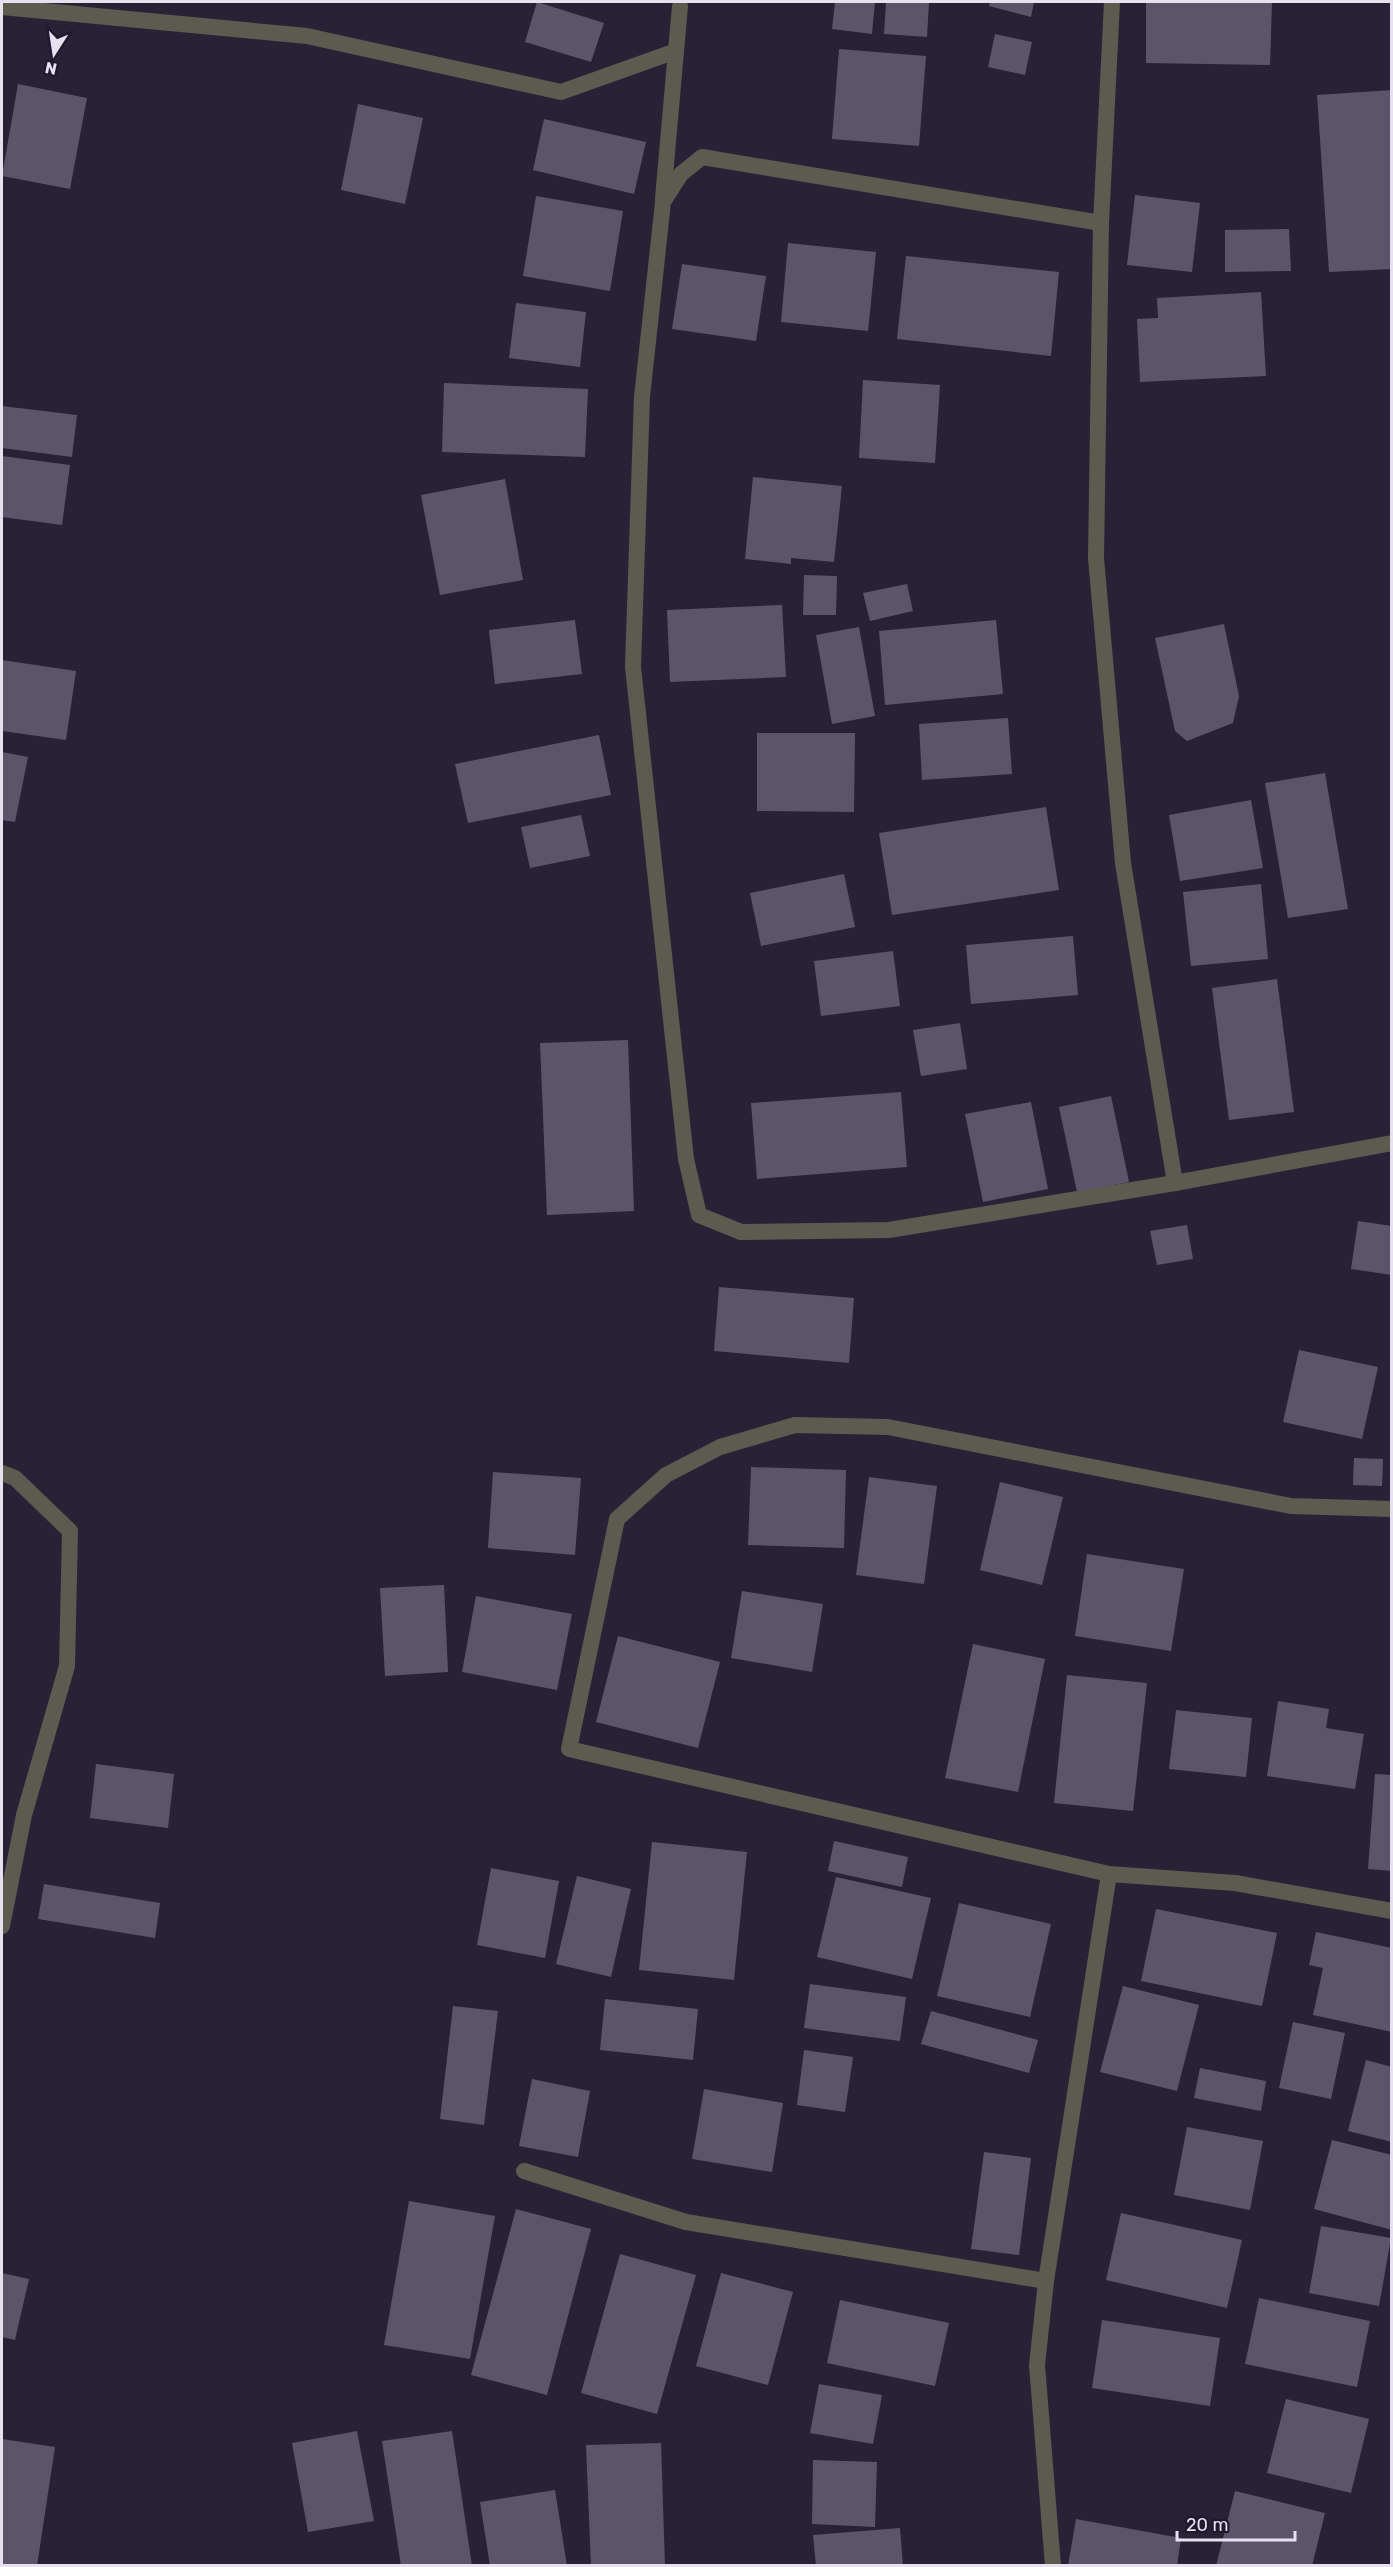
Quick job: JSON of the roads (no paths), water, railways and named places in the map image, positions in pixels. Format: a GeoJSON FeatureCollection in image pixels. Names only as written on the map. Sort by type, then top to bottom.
{"type":"FeatureCollection","features":[{"type":"Feature","properties":{"kind":"street"},"geometry":{"type":"LineString","coordinates":[[1112,2],[1101,223],[1096,558],[1123,863],[1175,1183]]}},
{"type":"Feature","properties":{"kind":"street"},"geometry":{"type":"LineString","coordinates":[[680,6],[663,202],[642,397],[633,667],[686,1160],[699,1215],[741,1232],[889,1230],[1175,1183],[1392,1143]]}},
{"type":"Feature","properties":{"kind":"street"},"geometry":{"type":"LineString","coordinates":[[2,7],[307,36],[561,92],[676,51]]}},
{"type":"Feature","properties":{"kind":"street"},"geometry":{"type":"LineString","coordinates":[[663,202],[681,174],[702,158],[1101,223]]}},
{"type":"Feature","properties":{"kind":"street"},"geometry":{"type":"LineString","coordinates":[[1392,1509],[1291,1506],[888,1427],[795,1425],[720,1447],[666,1475],[616,1519],[569,1749],[1109,1874],[1235,1883],[1392,1911]]}},
{"type":"Feature","properties":{"kind":"street"},"geometry":{"type":"LineString","coordinates":[[2,1473],[15,1478],[70,1531],[67,1666],[24,1815],[2,1926]]}},
{"type":"Feature","properties":{"kind":"street"},"geometry":{"type":"LineString","coordinates":[[1053,2565],[1037,2365],[1046,2281],[1109,1874]]}},
{"type":"Feature","properties":{"kind":"street"},"geometry":{"type":"LineString","coordinates":[[524,2171],[686,2222],[1046,2281]]}}]}
